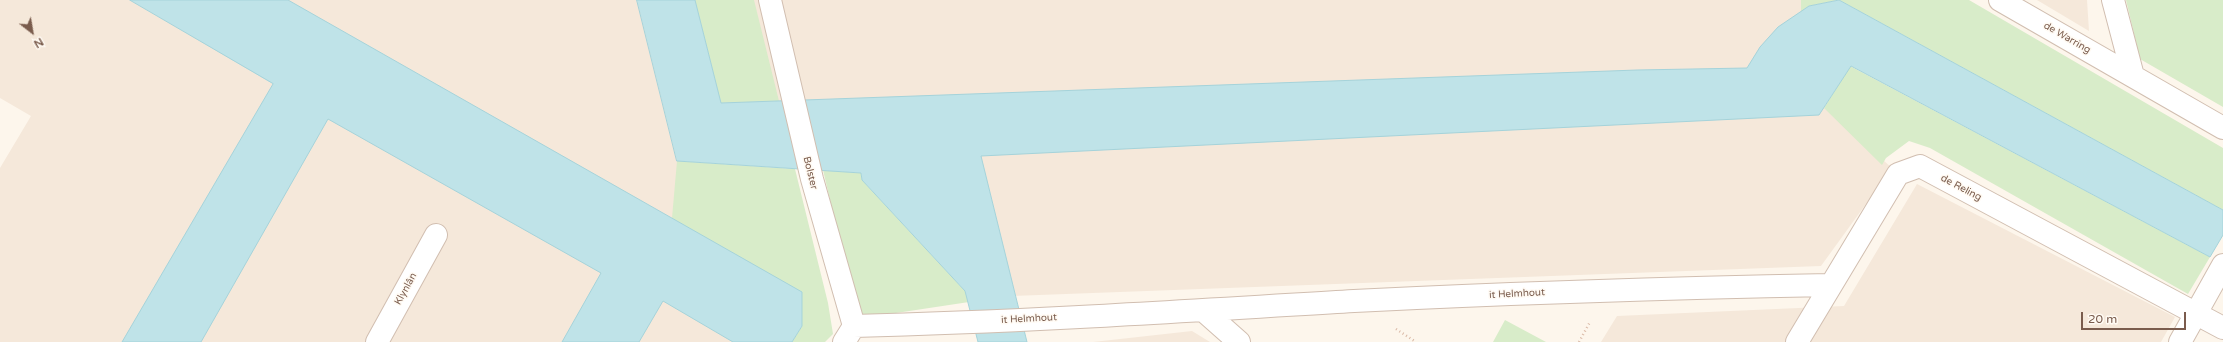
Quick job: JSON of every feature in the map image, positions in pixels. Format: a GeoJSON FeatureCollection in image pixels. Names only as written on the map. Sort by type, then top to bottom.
{"type":"FeatureCollection","features":[{"type":"Feature","properties":{"kind":"street","name":"Bolster"},"geometry":{"type":"LineString","coordinates":[[770,0],[849,334]]}},
{"type":"Feature","properties":{"kind":"street","name":"de Warring"},"geometry":{"type":"LineString","coordinates":[[2000,0],[2223,128]]}},
{"type":"Feature","properties":{"kind":"street"},"geometry":{"type":"LineString","coordinates":[[2113,0],[2133,76]]}},
{"type":"Feature","properties":{"kind":"street","name":"de Reling"},"geometry":{"type":"LineString","coordinates":[[1797,342],[1898,174],[1920,166],[2223,328]]}},
{"type":"Feature","properties":{"kind":"street","name":"Klynlân"},"geometry":{"type":"LineString","coordinates":[[377,342],[436,235]]}},
{"type":"Feature","properties":{"kind":"street"},"geometry":{"type":"LineString","coordinates":[[2180,342],[2223,265]]}},
{"type":"Feature","properties":{"kind":"street","name":"it Helmhout"},"geometry":{"type":"LineString","coordinates":[[849,334],[942,324],[1052,317],[1204,311],[1354,301],[1601,290],[1830,285]]}},
{"type":"Feature","properties":{"kind":"street"},"geometry":{"type":"LineString","coordinates":[[1204,311],[1239,342]]}},
{"type":"Feature","properties":{"kind":"shaded area"},"geometry":{"type":"Polygon","coordinates":[[[0,0],[140,0],[281,84],[130,342],[0,342],[0,168],[31,116],[0,98],[0,0]]]}},
{"type":"Feature","properties":{"kind":"shaded area"},"geometry":{"type":"Polygon","coordinates":[[[274,0],[1809,0],[1810,15],[1751,75],[685,152],[694,239],[274,0]]]}},
{"type":"Feature","properties":{"kind":"shaded area"},"geometry":{"type":"Polygon","coordinates":[[[2037,0],[2087,0],[2089,31],[2037,0]]]}},
{"type":"Feature","properties":{"kind":"shaded area"},"geometry":{"type":"Polygon","coordinates":[[[1818,102],[1892,168],[1821,266],[1012,296],[976,151],[1818,102]]]}},
{"type":"Feature","properties":{"kind":"shaded area"},"geometry":{"type":"Polygon","coordinates":[[[325,110],[611,268],[568,342],[193,342],[325,110]]]}},
{"type":"Feature","properties":{"kind":"shaded area"},"geometry":{"type":"Polygon","coordinates":[[[1917,184],[2175,317],[2161,342],[1601,342],[1617,316],[1844,306],[1917,184]]]}},
{"type":"Feature","properties":{"kind":"shaded area"},"geometry":{"type":"Polygon","coordinates":[[[659,281],[767,342],[625,342],[659,281]]]}},
{"type":"Feature","properties":{"kind":"shaded area"},"geometry":{"type":"Polygon","coordinates":[[[1192,331],[1210,342],[1093,342],[1192,331]]]}},
{"type":"Feature","properties":{"kind":"green space"},"geometry":{"type":"Polygon","coordinates":[[[695,0],[754,0],[779,101],[721,103],[695,0]]]}},
{"type":"Feature","properties":{"kind":"green space"},"geometry":{"type":"Polygon","coordinates":[[[1801,0],[1839,0],[1809,6],[1801,12],[1801,0]]]}},
{"type":"Feature","properties":{"kind":"green space"},"geometry":{"type":"Polygon","coordinates":[[[1839,0],[1969,0],[2223,148],[2223,210],[1839,0]]]}},
{"type":"Feature","properties":{"kind":"green space"},"geometry":{"type":"Polygon","coordinates":[[[2126,0],[2223,0],[2223,107],[2140,59],[2126,0]]]}},
{"type":"Feature","properties":{"kind":"green space"},"geometry":{"type":"Polygon","coordinates":[[[1850,66],[2210,257],[2188,294],[1930,148],[1909,141],[1886,158],[1882,165],[1824,108],[1850,66]]]}},
{"type":"Feature","properties":{"kind":"green space"},"geometry":{"type":"Polygon","coordinates":[[[677,161],[795,169],[828,303],[833,334],[825,342],[792,342],[802,326],[672,218],[677,161]]]}},
{"type":"Feature","properties":{"kind":"green space"},"geometry":{"type":"Polygon","coordinates":[[[823,170],[861,173],[862,180],[965,291],[969,302],[863,318],[856,311],[823,170]]]}},
{"type":"Feature","properties":{"kind":"green space"},"geometry":{"type":"Polygon","coordinates":[[[1505,320],[1546,342],[1493,342],[1505,320]]]}},
{"type":"Feature","properties":{"kind":"water"},"geometry":{"type":"Polygon","coordinates":[[[130,0],[288,0],[802,292],[802,326],[792,342],[733,342],[663,301],[639,342],[562,342],[601,273],[328,119],[201,342],[122,342],[273,84],[130,0]]]}},
{"type":"Feature","properties":{"kind":"water"},"geometry":{"type":"Polygon","coordinates":[[[637,0],[695,0],[721,103],[1637,70],[1747,68],[1760,47],[1778,27],[1809,6],[1839,0],[2223,210],[2223,235],[2210,257],[1851,66],[1819,115],[981,156],[1027,342],[978,342],[965,291],[862,180],[861,173],[677,161],[637,0]]]}}]}
